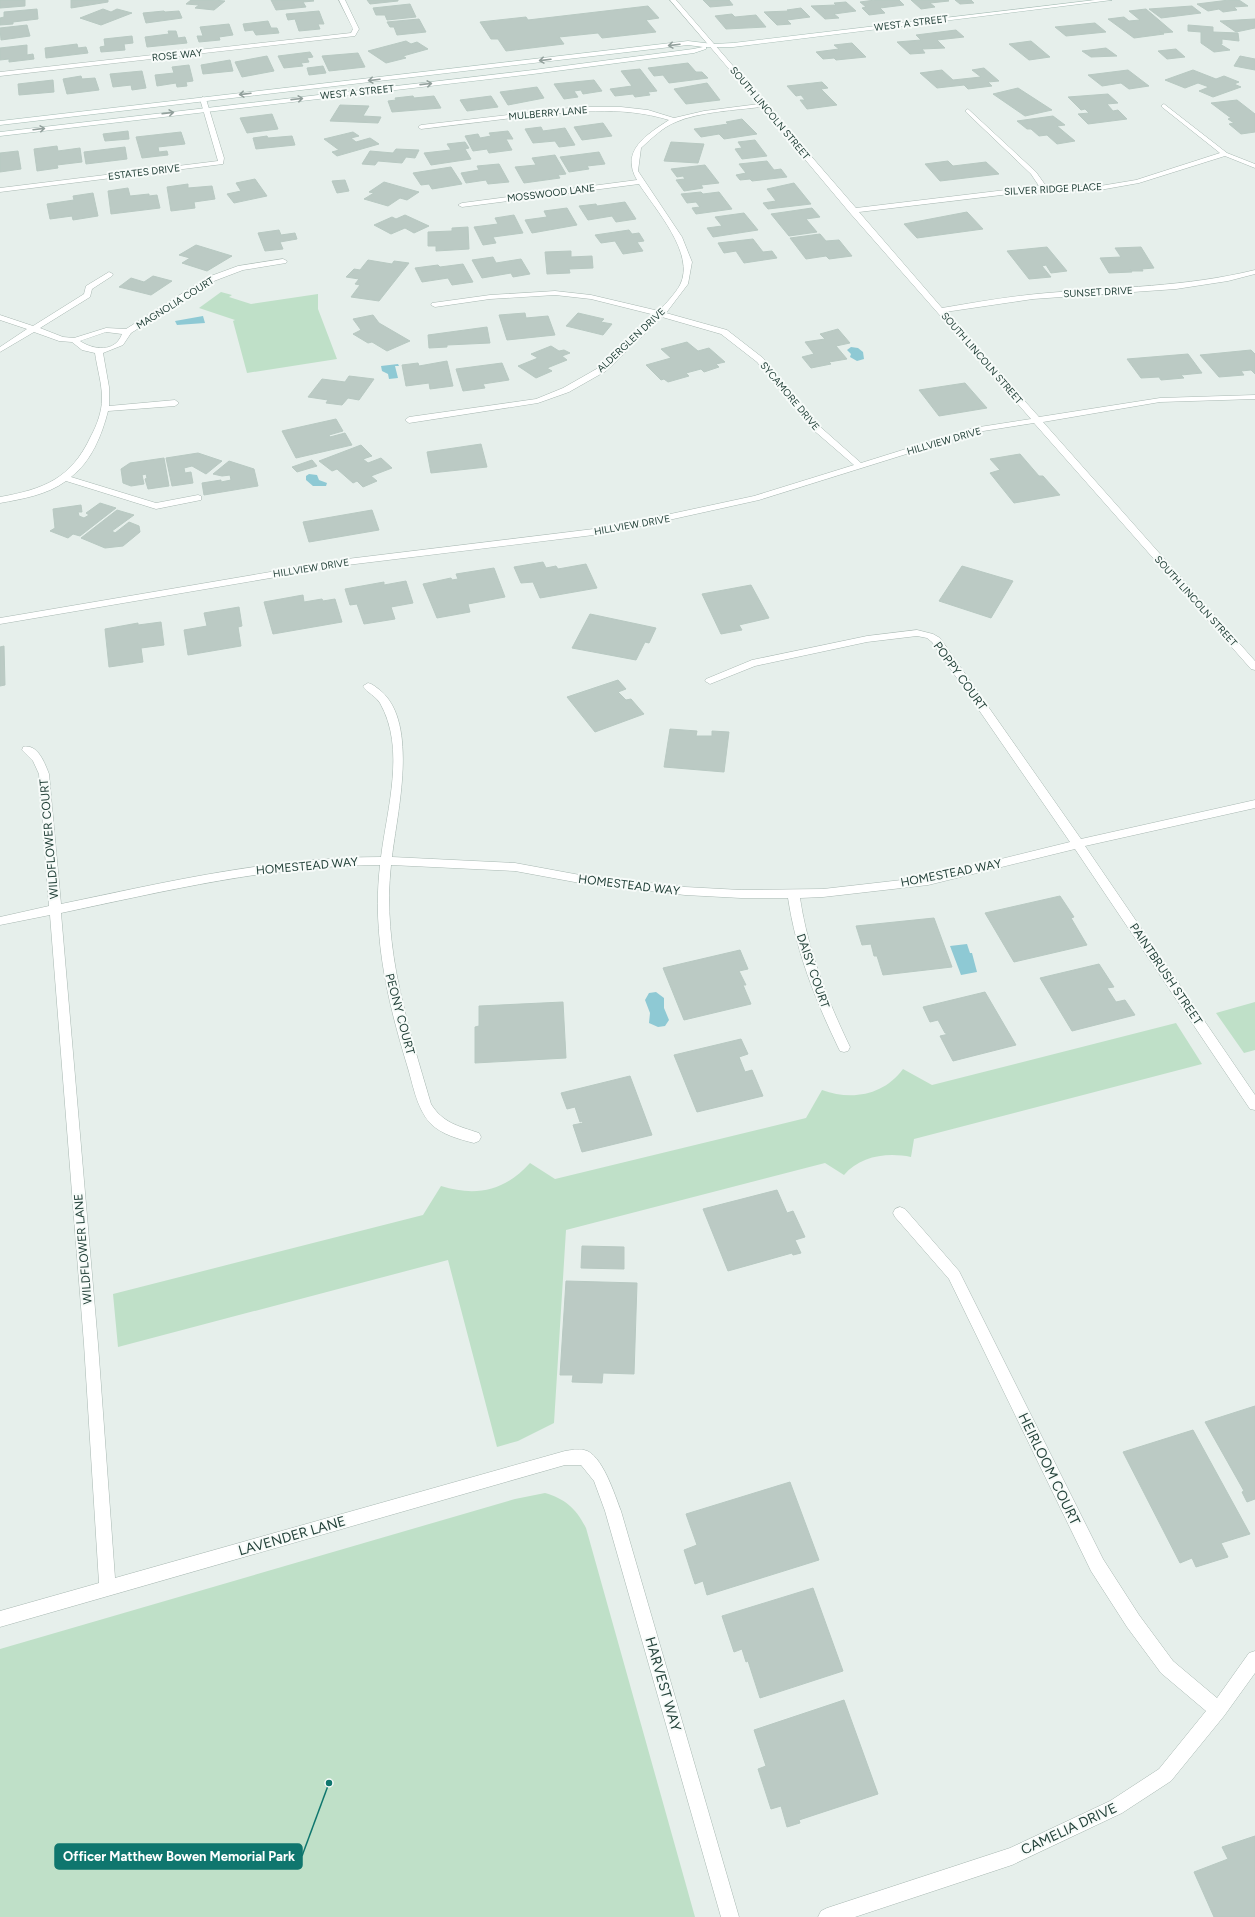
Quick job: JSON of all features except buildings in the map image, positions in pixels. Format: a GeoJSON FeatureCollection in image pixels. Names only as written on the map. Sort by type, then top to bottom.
{"type":"FeatureCollection","features":[{"type":"Feature","properties":{"kind":"street","name":"ROSE WAY"},"geometry":{"type":"LineString","coordinates":[[0,74],[354,35],[356,29],[342,0]]}},
{"type":"Feature","properties":{"kind":"street","name":"SOUTH LINCOLN STREET"},"geometry":{"type":"LineString","coordinates":[[673,0],[940,311],[1037,419],[1111,506],[1255,668]]}},
{"type":"Feature","properties":{"kind":"street","name":"WEST A STREET"},"geometry":{"type":"LineString","coordinates":[[0,134],[548,70],[694,51],[713,46],[1109,0]]}},
{"type":"Feature","properties":{"kind":"street","name":"WEST A STREET"},"geometry":{"type":"LineString","coordinates":[[0,124],[203,99],[688,44],[713,46]]}},
{"type":"Feature","properties":{"kind":"street","name":"ESTATES DRIVE"},"geometry":{"type":"LineString","coordinates":[[0,190],[221,163],[221,158],[203,99]]}},
{"type":"Feature","properties":{"kind":"street","name":"ALDERGLEN DRIVE"},"geometry":{"type":"LineString","coordinates":[[409,420],[538,401],[566,390],[603,369],[661,314],[684,284],[688,262],[678,238],[635,171],[638,147],[652,134],[674,120],[704,113],[762,105]]}},
{"type":"Feature","properties":{"kind":"street"},"geometry":{"type":"LineString","coordinates":[[1164,106],[1225,154],[1255,166]]}},
{"type":"Feature","properties":{"kind":"street","name":"MULBERRY LANE"},"geometry":{"type":"LineString","coordinates":[[421,127],[578,109],[621,109],[642,112],[674,120]]}},
{"type":"Feature","properties":{"kind":"street"},"geometry":{"type":"LineString","coordinates":[[968,110],[1034,173],[1044,188]]}},
{"type":"Feature","properties":{"kind":"street","name":"SILVER RIDGE PLACE"},"geometry":{"type":"LineString","coordinates":[[853,211],[924,201],[1044,188],[1094,189],[1137,182],[1225,154]]}},
{"type":"Feature","properties":{"kind":"street","name":"MOSSWOOD LANE"},"geometry":{"type":"LineString","coordinates":[[462,205],[641,182]]}},
{"type":"Feature","properties":{"kind":"street","name":"MAGNOLIA COURT"},"geometry":{"type":"LineString","coordinates":[[99,352],[121,344],[126,340],[128,332],[211,279],[241,268],[283,261]]}},
{"type":"Feature","properties":{"kind":"street","name":"SUNSET DRIVE"},"geometry":{"type":"LineString","coordinates":[[940,311],[1046,295],[1186,287],[1215,282],[1255,272]]}},
{"type":"Feature","properties":{"kind":"street"},"geometry":{"type":"LineString","coordinates":[[0,350],[87,295],[89,288],[109,274]]}},
{"type":"Feature","properties":{"kind":"street","name":"SYCAMORE DRIVE"},"geometry":{"type":"LineString","coordinates":[[435,305],[490,297],[555,293],[591,297],[661,314],[724,332],[760,360],[814,426],[861,466]]}},
{"type":"Feature","properties":{"kind":"street"},"geometry":{"type":"LineString","coordinates":[[0,318],[62,339],[74,340],[106,330],[128,332]]}},
{"type":"Feature","properties":{"kind":"street"},"geometry":{"type":"LineString","coordinates":[[0,500],[40,491],[66,478],[83,461],[95,437],[106,398],[99,352],[85,348],[74,340]]}},
{"type":"Feature","properties":{"kind":"street","name":"HILLVIEW DRIVE"},"geometry":{"type":"LineString","coordinates":[[0,621],[347,562],[610,530],[756,498],[976,430],[1160,400],[1255,397]]}},
{"type":"Feature","properties":{"kind":"street"},"geometry":{"type":"LineString","coordinates":[[104,409],[175,403]]}},
{"type":"Feature","properties":{"kind":"street"},"geometry":{"type":"LineString","coordinates":[[66,478],[156,506],[198,498]]}},
{"type":"Feature","properties":{"kind":"street","name":"POPPY COURT"},"geometry":{"type":"LineString","coordinates":[[710,681],[752,663],[782,656],[900,634],[917,633],[930,636],[941,647],[1078,844]]}},
{"type":"Feature","properties":{"kind":"street","name":"PEONY COURT"},"geometry":{"type":"LineString","coordinates":[[368,686],[383,700],[391,718],[397,748],[395,795],[386,861],[382,912],[387,961],[392,990],[425,1105],[433,1119],[449,1131],[474,1137]]}},
{"type":"Feature","properties":{"kind":"street","name":"WILDFLOWER COURT"},"geometry":{"type":"LineString","coordinates":[[27,750],[38,759],[44,774],[55,910]]}},
{"type":"Feature","properties":{"kind":"street","name":"HOMESTEAD WAY"},"geometry":{"type":"LineString","coordinates":[[0,921],[192,881],[255,871],[341,862],[386,861],[515,867],[588,880],[685,892],[741,894],[823,893],[928,881],[1078,844],[1255,804]]}},
{"type":"Feature","properties":{"kind":"street","name":"PAINTBRUSH STREET"},"geometry":{"type":"LineString","coordinates":[[1078,844],[1255,1105]]}},
{"type":"Feature","properties":{"kind":"street","name":"DAISY COURT"},"geometry":{"type":"LineString","coordinates":[[793,893],[797,921],[809,967],[821,1000],[844,1047]]}},
{"type":"Feature","properties":{"kind":"street","name":"WILDFLOWER LANE"},"geometry":{"type":"LineString","coordinates":[[55,910],[90,1336],[108,1589]]}},
{"type":"Feature","properties":{"kind":"street","name":"HEIRLOOM COURT"},"geometry":{"type":"LineString","coordinates":[[900,1213],[954,1275],[1097,1565],[1132,1621],[1167,1667],[1218,1710]]}},
{"type":"Feature","properties":{"kind":"street","name":"LAVENDER LANE"},"geometry":{"type":"LineString","coordinates":[[0,1619],[518,1471],[565,1458],[584,1457]]}},
{"type":"Feature","properties":{"kind":"street","name":"HARVEST WAY"},"geometry":{"type":"LineString","coordinates":[[584,1457],[600,1476],[613,1511],[730,1917]]}},
{"type":"Feature","properties":{"kind":"street","name":"CAMELIA DRIVE"},"geometry":{"type":"LineString","coordinates":[[827,1917],[1012,1856],[1116,1807],[1165,1775],[1218,1710],[1255,1659]]}},
{"type":"Feature","properties":{"kind":"green space"},"geometry":{"type":"Polygon","coordinates":[[[221,292],[232,295],[229,297],[251,304],[318,294],[318,309],[337,359],[247,373],[233,321],[235,320],[199,308],[221,292]]]}},
{"type":"Feature","properties":{"kind":"green space"},"geometry":{"type":"Polygon","coordinates":[[[1255,1002],[1255,1050],[1244,1053],[1216,1013],[1255,1002]]]}},
{"type":"Feature","properties":{"kind":"green space"},"geometry":{"type":"Polygon","coordinates":[[[1176,1023],[1202,1064],[914,1139],[911,1157],[883,1155],[874,1157],[858,1163],[844,1175],[825,1163],[566,1230],[554,1423],[518,1441],[497,1447],[448,1260],[118,1347],[113,1294],[423,1215],[441,1186],[466,1191],[489,1189],[510,1180],[530,1163],[555,1179],[806,1118],[822,1090],[845,1095],[867,1093],[887,1085],[903,1069],[932,1085],[1176,1023]]]}},
{"type":"Feature","properties":{"kind":"green space"},"geometry":{"type":"Polygon","coordinates":[[[545,1493],[564,1501],[569,1505],[578,1515],[586,1528],[695,1917],[0,1917],[0,1649],[515,1499],[545,1493]]]}},
{"type":"Feature","properties":{"kind":"water"},"geometry":{"type":"Polygon","coordinates":[[[203,316],[205,323],[177,325],[175,321],[203,316]]]}},
{"type":"Feature","properties":{"kind":"water"},"geometry":{"type":"Polygon","coordinates":[[[851,347],[858,348],[863,352],[864,359],[857,361],[850,357],[851,354],[847,350],[851,347]]]}},
{"type":"Feature","properties":{"kind":"water"},"geometry":{"type":"Polygon","coordinates":[[[398,364],[399,366],[395,366],[398,378],[389,379],[388,374],[382,371],[381,366],[398,364]]]}},
{"type":"Feature","properties":{"kind":"water"},"geometry":{"type":"Polygon","coordinates":[[[309,474],[317,475],[319,480],[327,483],[326,486],[313,486],[306,480],[306,476],[309,474]]]}},
{"type":"Feature","properties":{"kind":"water"},"geometry":{"type":"Polygon","coordinates":[[[967,944],[970,953],[972,953],[977,972],[961,975],[950,946],[967,944]]]}},
{"type":"Feature","properties":{"kind":"water"},"geometry":{"type":"Polygon","coordinates":[[[656,992],[664,998],[664,1008],[669,1020],[665,1026],[658,1027],[649,1023],[650,1013],[645,1000],[649,993],[656,992]]]}},
{"type":"Feature","properties":{"kind":"place","name":"Officer Matthew Bowen Memorial Park"},"geometry":{"type":"Point","coordinates":[329,1783]}}]}
